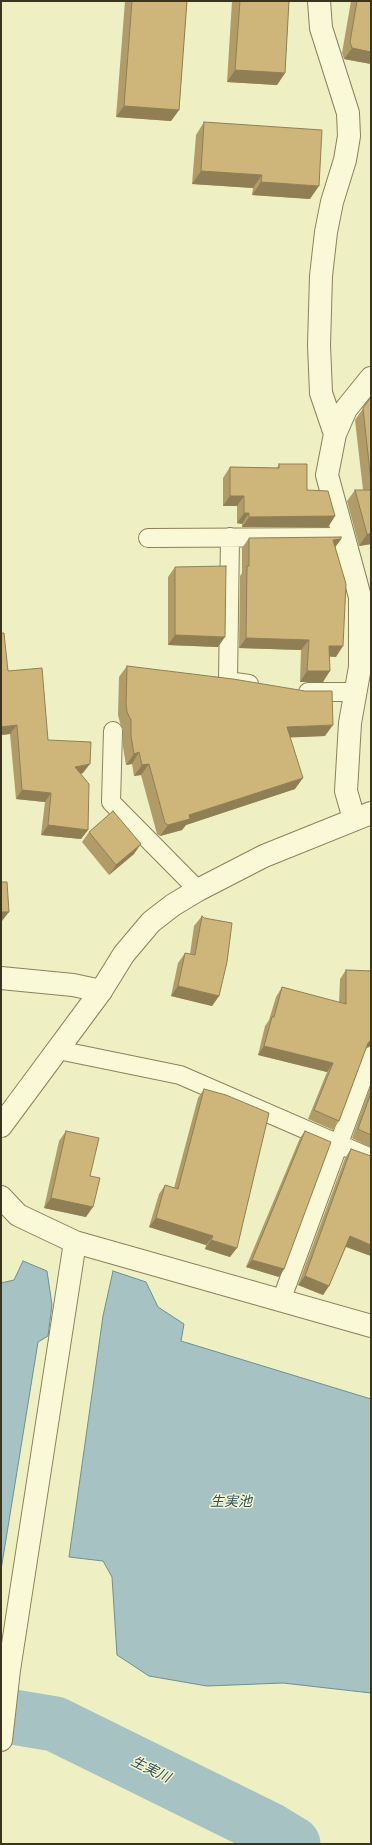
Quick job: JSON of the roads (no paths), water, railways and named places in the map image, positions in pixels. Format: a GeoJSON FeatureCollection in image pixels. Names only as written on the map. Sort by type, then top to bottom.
{"type":"FeatureCollection","features":[{"type":"Feature","properties":{"kind":"street"},"geometry":{"type":"LineString","coordinates":[[319,1],[321,28],[348,113],[349,136],[345,160],[332,202],[326,232],[321,276],[319,346],[321,393],[335,434]]}},
{"type":"Feature","properties":{"kind":"street"},"geometry":{"type":"LineString","coordinates":[[1,1126],[101,991],[124,954],[151,922],[173,905],[198,890],[264,856],[363,816],[346,791],[350,723],[360,667],[366,596],[343,537],[327,475],[335,434],[346,409],[371,378]]}},
{"type":"Feature","properties":{"kind":"street"},"geometry":{"type":"LineString","coordinates":[[1,978],[73,985],[101,991]]}},
{"type":"Feature","properties":{"kind":"street"},"geometry":{"type":"LineString","coordinates":[[1,1197],[18,1215],[75,1242],[371,1326]]}},
{"type":"Feature","properties":{"kind":"street"},"geometry":{"type":"LineString","coordinates":[[1,1740],[7,1685],[75,1242]]}},
{"type":"Feature","properties":{"kind":"lane"},"geometry":{"type":"LineString","coordinates":[[230,537],[228,681],[263,686]]}},
{"type":"Feature","properties":{"kind":"lane"},"geometry":{"type":"LineString","coordinates":[[148,538],[343,537]]}},
{"type":"Feature","properties":{"kind":"lane"},"geometry":{"type":"LineString","coordinates":[[292,691],[355,692]]}},
{"type":"Feature","properties":{"kind":"lane"},"geometry":{"type":"LineString","coordinates":[[112,731],[111,802],[198,890]]}},
{"type":"Feature","properties":{"kind":"lane"},"geometry":{"type":"LineString","coordinates":[[58,1050],[180,1075],[371,1158]]}},
{"type":"Feature","properties":{"kind":"lane"},"geometry":{"type":"LineString","coordinates":[[281,1301],[371,1056]]}},
{"type":"Feature","properties":{"kind":"water"},"geometry":{"type":"Polygon","coordinates":[[[23,1261],[47,1271],[52,1305],[48,1336],[38,1342],[1,1570],[1,1283],[14,1280],[23,1261]]]}},
{"type":"Feature","properties":{"kind":"water","name":"生実池"},"geometry":{"type":"Polygon","coordinates":[[[113,1271],[146,1282],[158,1307],[184,1324],[181,1341],[371,1399],[371,1693],[283,1683],[207,1686],[149,1676],[117,1655],[112,1577],[103,1561],[69,1557],[103,1316],[113,1271]]]}},
{"type":"Feature","properties":{"kind":"waterway","name":"生実川"},"geometry":{"type":"LineString","coordinates":[[1,1715],[55,1724],[270,1830],[293,1844]]}}]}
